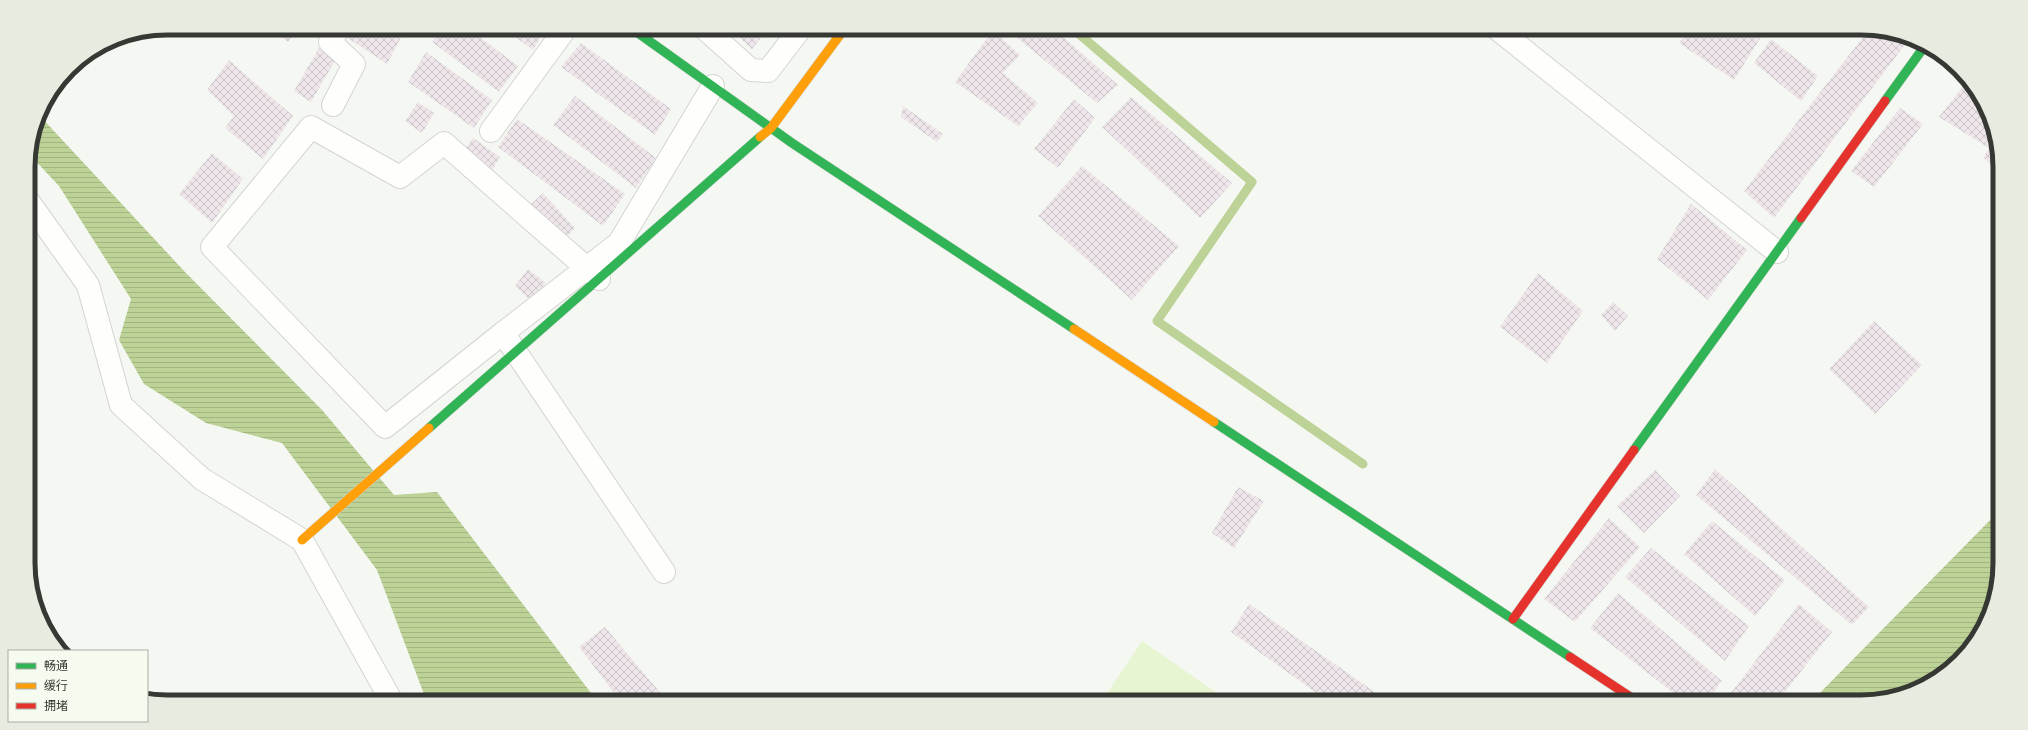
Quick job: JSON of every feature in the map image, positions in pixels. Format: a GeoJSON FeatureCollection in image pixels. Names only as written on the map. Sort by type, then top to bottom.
{"type":"FeatureCollection","features":[{"type":"Feature","properties":{"kind":"street"},"geometry":{"type":"LineString","coordinates":[[333,105],[354,64],[330,42],[334,35]]}},
{"type":"Feature","properties":{"kind":"street"},"geometry":{"type":"LineString","coordinates":[[491,131],[561,35]]}},
{"type":"Feature","properties":{"kind":"street"},"geometry":{"type":"LineString","coordinates":[[641,35],[771,128],[1627,695]]}},
{"type":"Feature","properties":{"kind":"street"},"geometry":{"type":"LineString","coordinates":[[712,35],[751,70],[768,71],[796,35]]}},
{"type":"Feature","properties":{"kind":"street"},"geometry":{"type":"LineString","coordinates":[[592,274],[444,143],[400,177],[311,126],[212,247],[385,426],[503,333],[592,274],[771,128],[840,35]]}},
{"type":"Feature","properties":{"kind":"street"},"geometry":{"type":"LineString","coordinates":[[1505,35],[1777,252]]}},
{"type":"Feature","properties":{"kind":"street"},"geometry":{"type":"LineString","coordinates":[[1513,619],[1922,50]]}},
{"type":"Feature","properties":{"kind":"street"},"geometry":{"type":"LineString","coordinates":[[302,540],[516,352],[592,274],[619,243],[713,86]]}},
{"type":"Feature","properties":{"kind":"street"},"geometry":{"type":"LineString","coordinates":[[35,210],[88,285],[121,405],[202,479],[302,540],[387,695]]}},
{"type":"Feature","properties":{"kind":"street"},"geometry":{"type":"LineString","coordinates":[[503,333],[664,572]]}},
{"type":"Feature","properties":{"kind":"shaded area"},"geometry":{"type":"Polygon","coordinates":[[[44,120],[185,272],[322,410],[394,495],[437,492],[591,695],[424,695],[377,570],[282,443],[206,423],[144,384],[119,340],[131,299],[59,186],[35,160],[39,133],[44,120]]]}},
{"type":"Feature","properties":{"kind":"shaded area"},"geometry":{"type":"Polygon","coordinates":[[[1993,517],[1993,563],[1989,597],[1971,636],[1960,650],[1934,673],[1903,688],[1870,695],[1818,695],[1993,517]]]}},
{"type":"Feature","properties":{"kind":"shaded area"},"geometry":{"type":"Polygon","coordinates":[[[1142,641],[1220,695],[1106,695],[1142,641]]]}},
{"type":"Feature","properties":{"kind":"building"},"geometry":{"type":"Polygon","coordinates":[[[278,35],[293,35],[288,42],[278,35]]]}},
{"type":"Feature","properties":{"kind":"building"},"geometry":{"type":"Polygon","coordinates":[[[346,35],[402,35],[387,64],[346,35]]]}},
{"type":"Feature","properties":{"kind":"building"},"geometry":{"type":"Polygon","coordinates":[[[436,35],[477,35],[518,66],[499,92],[432,42],[436,35]]]}},
{"type":"Feature","properties":{"kind":"building"},"geometry":{"type":"Polygon","coordinates":[[[513,35],[542,35],[533,50],[513,35]]]}},
{"type":"Feature","properties":{"kind":"building"},"geometry":{"type":"Polygon","coordinates":[[[737,35],[763,35],[752,49],[737,35]]]}},
{"type":"Feature","properties":{"kind":"building"},"geometry":{"type":"Polygon","coordinates":[[[989,35],[998,35],[1020,55],[1003,73],[1038,103],[1018,126],[955,82],[989,35]]]}},
{"type":"Feature","properties":{"kind":"building"},"geometry":{"type":"Polygon","coordinates":[[[1014,35],[1061,35],[1118,85],[1097,103],[1014,35]]]}},
{"type":"Feature","properties":{"kind":"building"},"geometry":{"type":"Polygon","coordinates":[[[1685,35],[1762,35],[1734,80],[1679,43],[1685,35]]]}},
{"type":"Feature","properties":{"kind":"building"},"geometry":{"type":"Polygon","coordinates":[[[1864,35],[1878,36],[1906,43],[1774,218],[1744,191],[1864,35]]]}},
{"type":"Feature","properties":{"kind":"building"},"geometry":{"type":"Polygon","coordinates":[[[1771,39],[1818,76],[1801,101],[1754,63],[1771,39]]]}},
{"type":"Feature","properties":{"kind":"building"},"geometry":{"type":"Polygon","coordinates":[[[581,43],[671,109],[655,135],[561,67],[581,43]]]}},
{"type":"Feature","properties":{"kind":"building"},"geometry":{"type":"Polygon","coordinates":[[[319,48],[336,59],[311,102],[294,91],[319,48]]]}},
{"type":"Feature","properties":{"kind":"building"},"geometry":{"type":"Polygon","coordinates":[[[426,52],[492,100],[474,128],[408,82],[426,52]]]}},
{"type":"Feature","properties":{"kind":"building"},"geometry":{"type":"Polygon","coordinates":[[[229,60],[293,116],[263,159],[225,128],[234,116],[207,90],[229,60]]]}},
{"type":"Feature","properties":{"kind":"building"},"geometry":{"type":"Polygon","coordinates":[[[1964,85],[1983,116],[1989,133],[1993,165],[1983,158],[1989,148],[1939,117],[1964,85]]]}},
{"type":"Feature","properties":{"kind":"building"},"geometry":{"type":"Polygon","coordinates":[[[575,96],[656,158],[636,188],[553,125],[575,96]]]}},
{"type":"Feature","properties":{"kind":"building"},"geometry":{"type":"Polygon","coordinates":[[[1131,97],[1232,183],[1200,218],[1102,127],[1131,97]]]}},
{"type":"Feature","properties":{"kind":"building"},"geometry":{"type":"Polygon","coordinates":[[[1074,99],[1095,118],[1058,168],[1034,149],[1074,99]]]}},
{"type":"Feature","properties":{"kind":"building"},"geometry":{"type":"Polygon","coordinates":[[[418,102],[434,113],[422,133],[405,121],[418,102]]]}},
{"type":"Feature","properties":{"kind":"building"},"geometry":{"type":"Polygon","coordinates":[[[903,106],[943,134],[937,142],[901,117],[903,106]]]}},
{"type":"Feature","properties":{"kind":"building"},"geometry":{"type":"Polygon","coordinates":[[[1900,108],[1923,124],[1874,187],[1851,171],[1900,108]]]}},
{"type":"Feature","properties":{"kind":"building"},"geometry":{"type":"Polygon","coordinates":[[[517,119],[625,194],[603,226],[498,147],[517,119]]]}},
{"type":"Feature","properties":{"kind":"building"},"geometry":{"type":"Polygon","coordinates":[[[473,138],[500,157],[490,174],[463,152],[473,138]]]}},
{"type":"Feature","properties":{"kind":"building"},"geometry":{"type":"Polygon","coordinates":[[[212,153],[243,179],[212,223],[179,194],[212,153]]]}},
{"type":"Feature","properties":{"kind":"building"},"geometry":{"type":"Polygon","coordinates":[[[1082,166],[1179,246],[1132,300],[1038,216],[1082,166]]]}},
{"type":"Feature","properties":{"kind":"building"},"geometry":{"type":"Polygon","coordinates":[[[543,193],[575,228],[563,241],[529,206],[543,193]]]}},
{"type":"Feature","properties":{"kind":"building"},"geometry":{"type":"Polygon","coordinates":[[[1691,204],[1747,250],[1708,300],[1657,259],[1691,204]]]}},
{"type":"Feature","properties":{"kind":"building"},"geometry":{"type":"Polygon","coordinates":[[[528,269],[546,283],[531,301],[515,286],[528,269]]]}},
{"type":"Feature","properties":{"kind":"building"},"geometry":{"type":"Polygon","coordinates":[[[1538,273],[1583,311],[1547,363],[1500,327],[1538,273]]]}},
{"type":"Feature","properties":{"kind":"building"},"geometry":{"type":"Polygon","coordinates":[[[1613,302],[1628,316],[1615,331],[1601,315],[1613,302]]]}},
{"type":"Feature","properties":{"kind":"building"},"geometry":{"type":"Polygon","coordinates":[[[1874,321],[1922,365],[1875,414],[1829,369],[1874,321]]]}},
{"type":"Feature","properties":{"kind":"building"},"geometry":{"type":"Polygon","coordinates":[[[1715,469],[1869,607],[1852,625],[1696,495],[1715,469]]]}},
{"type":"Feature","properties":{"kind":"building"},"geometry":{"type":"Polygon","coordinates":[[[1655,470],[1680,496],[1644,533],[1617,506],[1655,470]]]}},
{"type":"Feature","properties":{"kind":"building"},"geometry":{"type":"Polygon","coordinates":[[[1238,487],[1264,501],[1234,548],[1212,533],[1238,487]]]}},
{"type":"Feature","properties":{"kind":"building"},"geometry":{"type":"Polygon","coordinates":[[[1609,518],[1640,547],[1575,622],[1544,599],[1609,518]]]}},
{"type":"Feature","properties":{"kind":"building"},"geometry":{"type":"Polygon","coordinates":[[[1712,521],[1785,580],[1755,616],[1684,554],[1712,521]]]}},
{"type":"Feature","properties":{"kind":"building"},"geometry":{"type":"Polygon","coordinates":[[[1651,548],[1749,626],[1725,661],[1625,577],[1651,548]]]}},
{"type":"Feature","properties":{"kind":"building"},"geometry":{"type":"Polygon","coordinates":[[[1618,593],[1722,681],[1711,695],[1676,695],[1590,628],[1618,593]]]}},
{"type":"Feature","properties":{"kind":"building"},"geometry":{"type":"Polygon","coordinates":[[[1249,604],[1379,695],[1319,695],[1231,632],[1249,604]]]}},
{"type":"Feature","properties":{"kind":"building"},"geometry":{"type":"Polygon","coordinates":[[[1799,604],[1832,632],[1782,695],[1729,695],[1799,604]]]}},
{"type":"Feature","properties":{"kind":"building"},"geometry":{"type":"Polygon","coordinates":[[[605,627],[662,695],[616,695],[579,647],[605,627]]]}},
{"type":"Feature","properties":{"kind":"waterway"},"geometry":{"type":"LineString","coordinates":[[1080,35],[1252,182],[1157,321],[1363,464]]}},
{"type":"Feature","properties":{"kind":"traffic: fast"},"geometry":{"type":"LineString","coordinates":[[641,35],[792,143],[1074,329]]}},
{"type":"Feature","properties":{"kind":"traffic: fast"},"geometry":{"type":"LineString","coordinates":[[1885,101],[1922,50]]}},
{"type":"Feature","properties":{"kind":"traffic: fast"},"geometry":{"type":"LineString","coordinates":[[429,428],[760,137]]}},
{"type":"Feature","properties":{"kind":"traffic: fast"},"geometry":{"type":"LineString","coordinates":[[1634,450],[1801,218]]}},
{"type":"Feature","properties":{"kind":"traffic: fast"},"geometry":{"type":"LineString","coordinates":[[1214,422],[1570,657]]}},
{"type":"Feature","properties":{"kind":"traffic: slow"},"geometry":{"type":"LineString","coordinates":[[760,137],[771,128],[840,35]]}},
{"type":"Feature","properties":{"kind":"traffic: slow"},"geometry":{"type":"LineString","coordinates":[[1074,329],[1214,422]]}},
{"type":"Feature","properties":{"kind":"traffic: slow"},"geometry":{"type":"LineString","coordinates":[[302,540],[429,428]]}},
{"type":"Feature","properties":{"kind":"traffic: jam"},"geometry":{"type":"LineString","coordinates":[[1801,218],[1885,101]]}},
{"type":"Feature","properties":{"kind":"traffic: jam"},"geometry":{"type":"LineString","coordinates":[[1513,619],[1634,450]]}},
{"type":"Feature","properties":{"kind":"traffic: jam"},"geometry":{"type":"LineString","coordinates":[[1570,657],[1627,695]]}}]}
